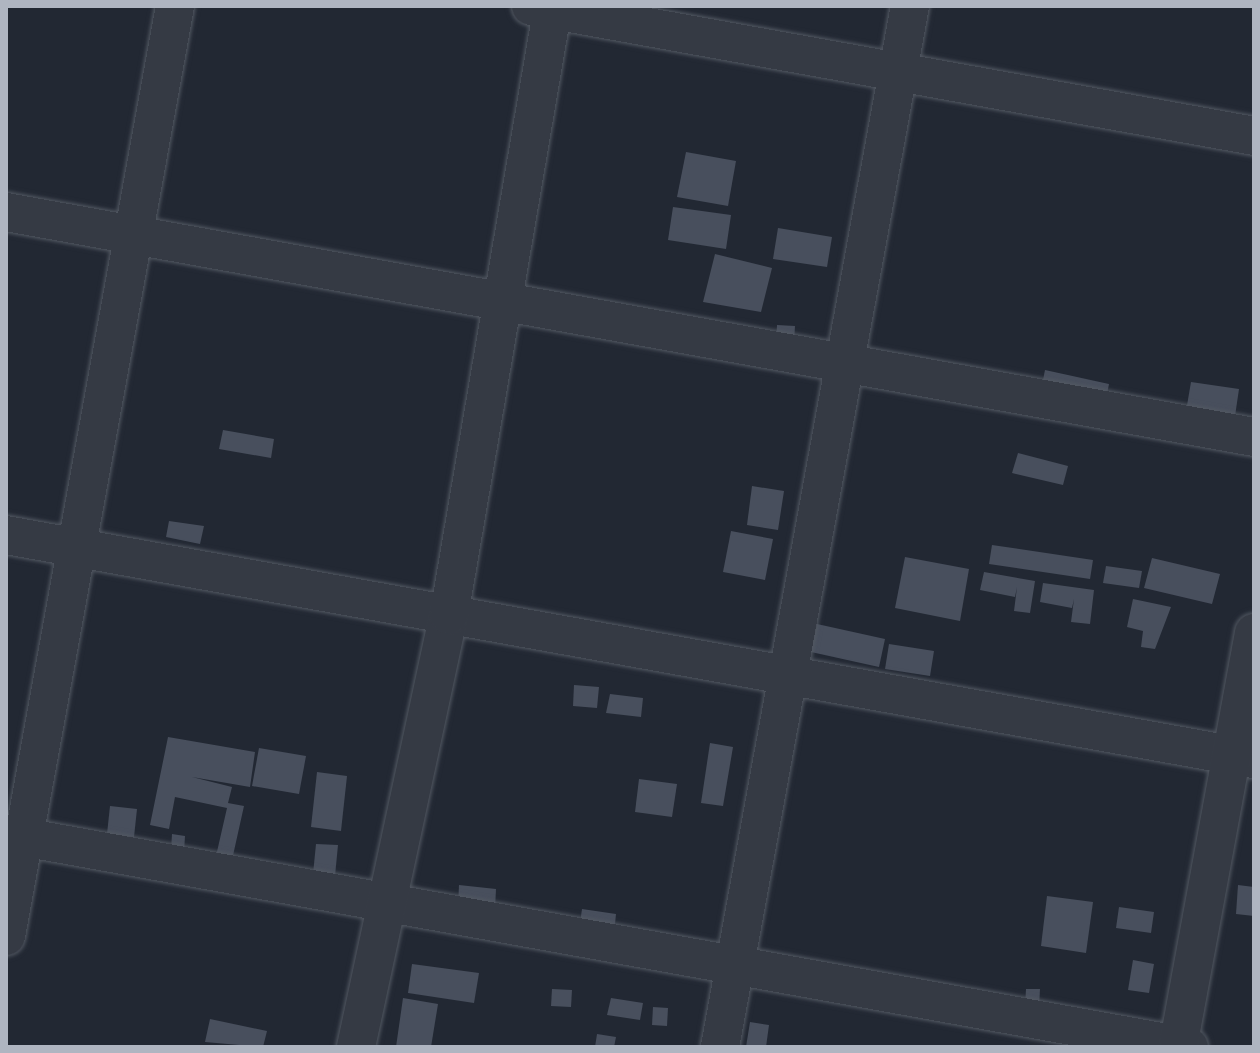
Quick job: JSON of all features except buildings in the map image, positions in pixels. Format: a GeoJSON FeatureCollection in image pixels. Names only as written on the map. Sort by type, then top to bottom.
{"type":"FeatureCollection","features":[{"type":"Feature","properties":{"kind":"street"},"geometry":{"type":"LineString","coordinates":[[6,936],[15,836],[77,548],[175,6]]}},
{"type":"Feature","properties":{"kind":"street"},"geometry":{"type":"LineString","coordinates":[[720,1047],[910,6]]}},
{"type":"Feature","properties":{"kind":"street"},"geometry":{"type":"LineString","coordinates":[[356,1047],[449,615],[502,302],[545,7],[1254,136]]}},
{"type":"Feature","properties":{"kind":"street"},"geometry":{"type":"LineString","coordinates":[[6,212],[1254,437]]}},
{"type":"Feature","properties":{"kind":"street"},"geometry":{"type":"LineString","coordinates":[[6,535],[1243,757]]}},
{"type":"Feature","properties":{"kind":"street"},"geometry":{"type":"LineString","coordinates":[[15,836],[1182,1046],[1243,757],[1254,633]]}}]}
